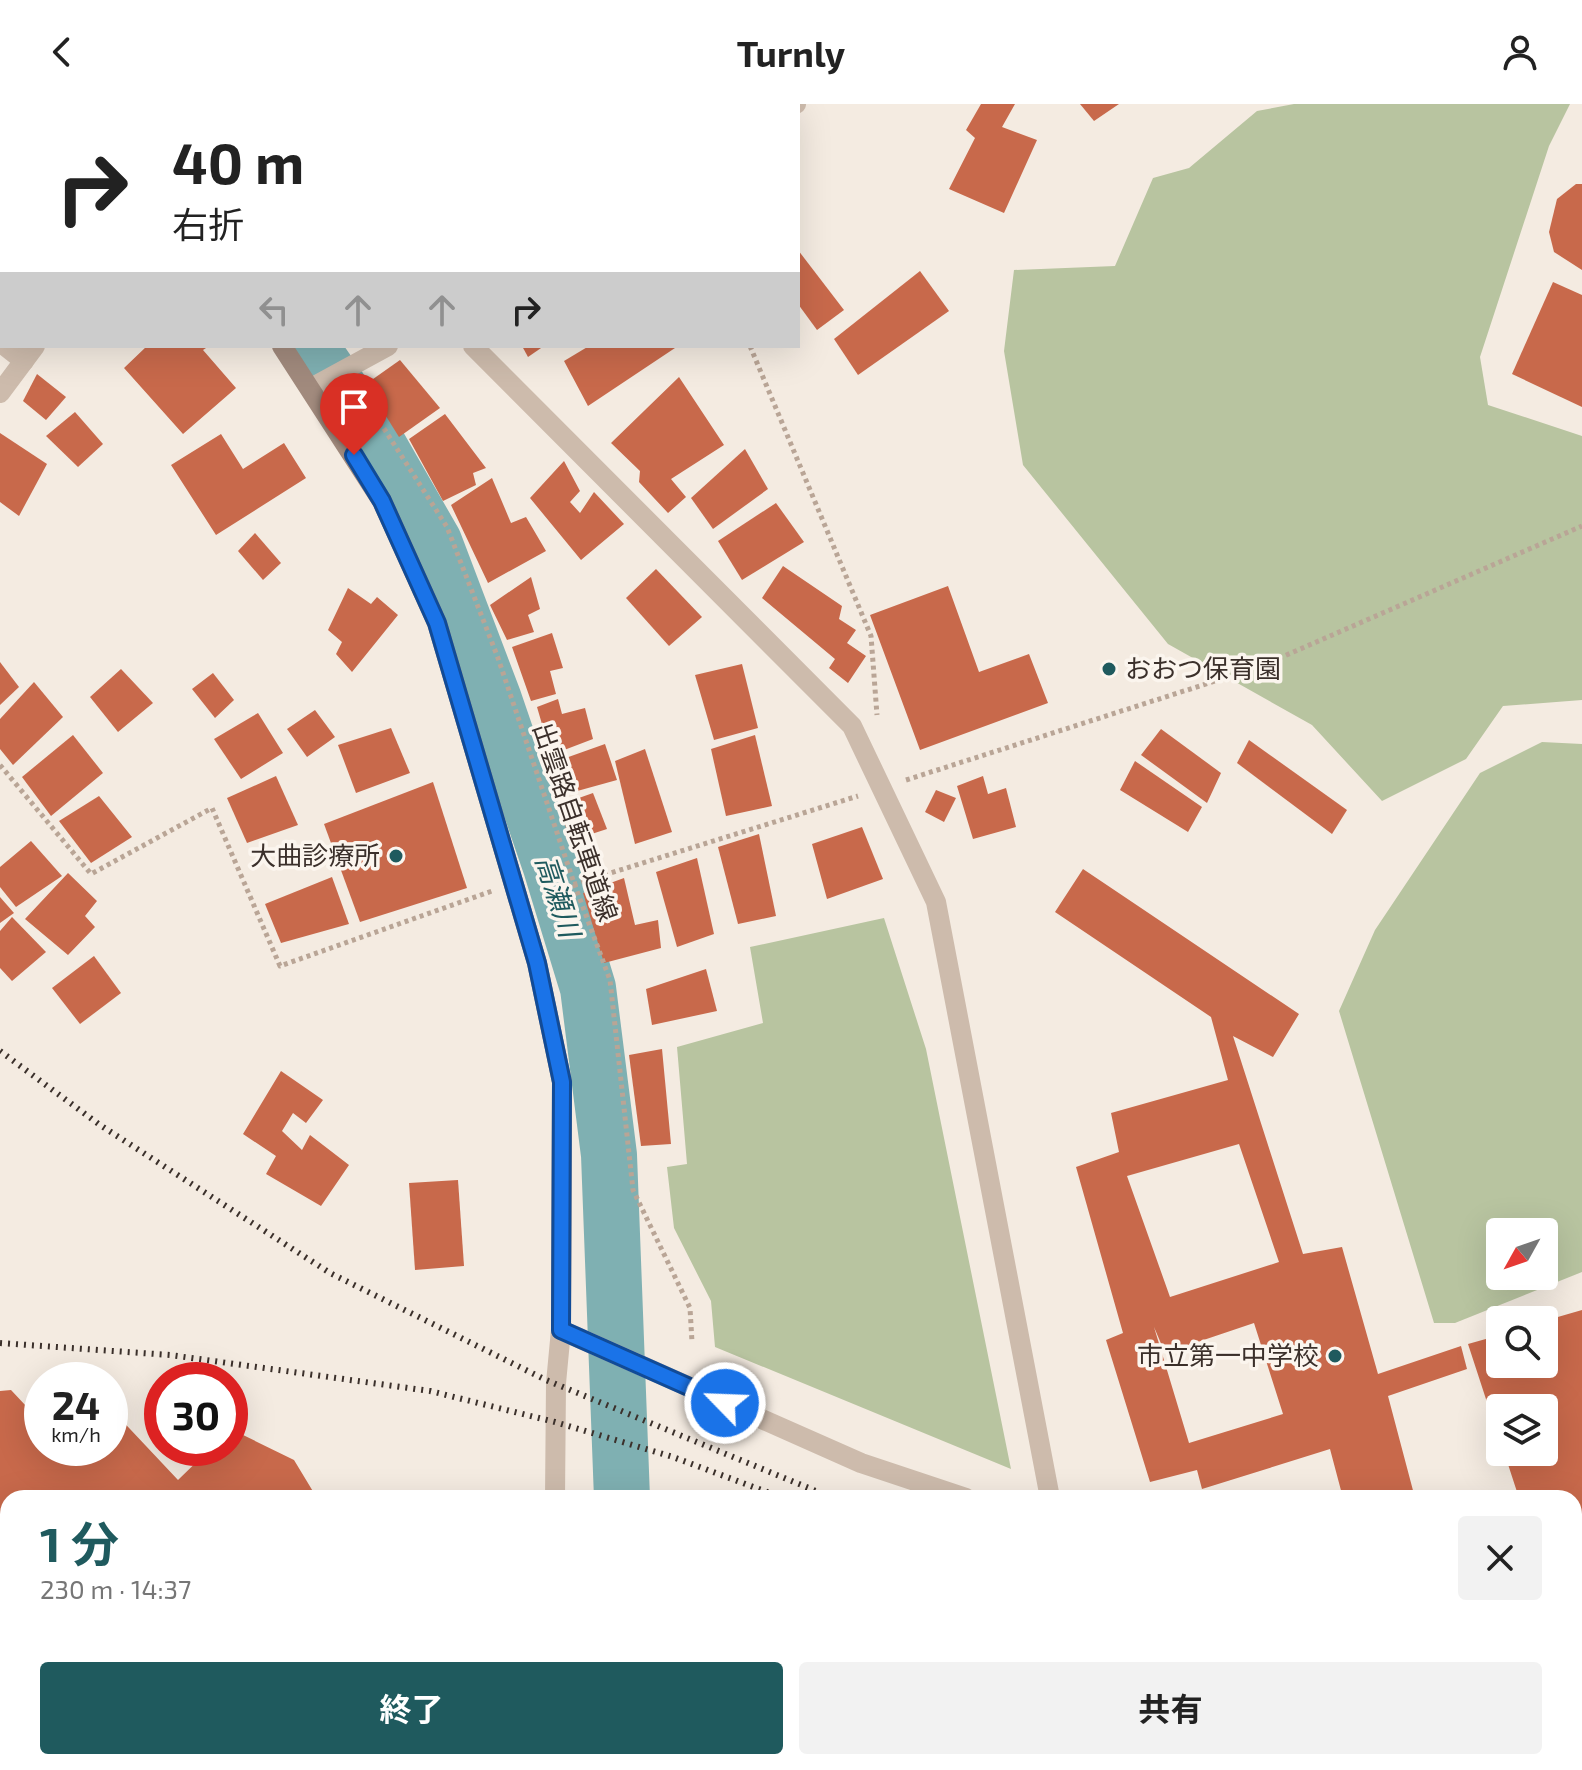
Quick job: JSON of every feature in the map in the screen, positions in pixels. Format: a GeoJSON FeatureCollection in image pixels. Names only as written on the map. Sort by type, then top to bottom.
{"type":"FeatureCollection","features":[{"type":"Feature","properties":{"kind":"street"},"geometry":{"type":"LineString","coordinates":[[283,348],[382,501],[437,623],[537,963],[562,1082],[561,1330],[556,1383],[555,1490]]}},
{"type":"Feature","properties":{"kind":"street"},"geometry":{"type":"LineString","coordinates":[[311,388],[384,348]]}},
{"type":"Feature","properties":{"kind":"street"},"geometry":{"type":"LineString","coordinates":[[475,348],[852,726],[936,902],[1048,1490]]}},
{"type":"Feature","properties":{"kind":"street"},"geometry":{"type":"LineString","coordinates":[[0,393],[29,354]]}},
{"type":"Feature","properties":{"kind":"street"},"geometry":{"type":"LineString","coordinates":[[561,1330],[861,1463],[942,1490]]}},
{"type":"Feature","properties":{"kind":"path"},"geometry":{"type":"LineString","coordinates":[[751,348],[871,636],[878,727]]}},
{"type":"Feature","properties":{"kind":"path","name":"出雲路自転車道線"},"geometry":{"type":"LineString","coordinates":[[346,369],[447,527],[498,658],[610,980],[633,1190],[690,1308],[692,1342]]}},
{"type":"Feature","properties":{"kind":"path"},"geometry":{"type":"LineString","coordinates":[[0,765],[91,874],[212,808],[280,966],[516,892],[574,883],[1259,667],[1582,526]]}},
{"type":"Feature","properties":{"kind":"green space"},"geometry":{"type":"Polygon","coordinates":[[[1294,104],[1570,104],[1549,146],[1480,357],[1488,405],[1582,436],[1582,700],[1503,706],[1466,759],[1382,801],[1312,725],[1168,644],[1023,465],[1004,351],[1014,270],[1115,266],[1153,178],[1189,168],[1257,111],[1294,104]]]}},
{"type":"Feature","properties":{"kind":"green space"},"geometry":{"type":"Polygon","coordinates":[[[1542,742],[1582,744],[1582,1272],[1558,1282],[1558,1218],[1486,1218],[1486,1290],[1537,1290],[1497,1306],[1486,1306],[1486,1311],[1455,1323],[1434,1323],[1339,1011],[1375,930],[1480,773],[1542,742]]]}},
{"type":"Feature","properties":{"kind":"green space"},"geometry":{"type":"Polygon","coordinates":[[[884,918],[926,1049],[1011,1469],[715,1347],[711,1301],[674,1228],[667,1167],[687,1164],[677,1047],[763,1023],[750,947],[884,918]]]}},
{"type":"Feature","properties":{"kind":"building"},"geometry":{"type":"Polygon","coordinates":[[[981,104],[1015,104],[1002,127],[1037,140],[1004,213],[949,189],[975,138],[966,130],[981,104]]]}},
{"type":"Feature","properties":{"kind":"building"},"geometry":{"type":"Polygon","coordinates":[[[1080,104],[1119,104],[1094,121],[1080,104]]]}},
{"type":"Feature","properties":{"kind":"building"},"geometry":{"type":"Polygon","coordinates":[[[1576,184],[1582,184],[1582,270],[1554,252],[1549,232],[1557,199],[1576,184]]]}},
{"type":"Feature","properties":{"kind":"building"},"geometry":{"type":"Polygon","coordinates":[[[800,253],[844,310],[817,330],[800,307],[800,253]]]}},
{"type":"Feature","properties":{"kind":"building"},"geometry":{"type":"Polygon","coordinates":[[[920,271],[949,311],[858,375],[834,339],[920,271]]]}},
{"type":"Feature","properties":{"kind":"building"},"geometry":{"type":"Polygon","coordinates":[[[1553,282],[1582,295],[1582,407],[1512,374],[1553,282]]]}},
{"type":"Feature","properties":{"kind":"building"},"geometry":{"type":"Polygon","coordinates":[[[145,348],[206,348],[203,350],[236,388],[183,434],[124,368],[145,348]]]}},
{"type":"Feature","properties":{"kind":"building"},"geometry":{"type":"Polygon","coordinates":[[[523,348],[541,348],[528,357],[523,348]]]}},
{"type":"Feature","properties":{"kind":"building"},"geometry":{"type":"Polygon","coordinates":[[[586,348],[675,348],[588,406],[564,361],[586,348]]]}},
{"type":"Feature","properties":{"kind":"building"},"geometry":{"type":"Polygon","coordinates":[[[400,360],[440,408],[399,437],[366,384],[400,360]]]}},
{"type":"Feature","properties":{"kind":"building"},"geometry":{"type":"Polygon","coordinates":[[[37,374],[66,397],[46,420],[23,401],[37,374]]]}},
{"type":"Feature","properties":{"kind":"building"},"geometry":{"type":"Polygon","coordinates":[[[679,377],[724,445],[671,479],[686,497],[668,513],[639,482],[640,471],[611,443],[679,377]]]}},
{"type":"Feature","properties":{"kind":"building"},"geometry":{"type":"Polygon","coordinates":[[[75,412],[103,444],[78,467],[46,436],[75,412]]]}},
{"type":"Feature","properties":{"kind":"building"},"geometry":{"type":"Polygon","coordinates":[[[445,414],[486,468],[473,473],[476,485],[443,501],[409,439],[445,414]]]}},
{"type":"Feature","properties":{"kind":"building"},"geometry":{"type":"Polygon","coordinates":[[[0,433],[47,464],[19,516],[0,502],[0,433]]]}},
{"type":"Feature","properties":{"kind":"building"},"geometry":{"type":"Polygon","coordinates":[[[221,434],[243,469],[284,443],[306,478],[216,535],[171,465],[221,434]]]}},
{"type":"Feature","properties":{"kind":"building"},"geometry":{"type":"Polygon","coordinates":[[[745,449],[768,489],[713,529],[691,498],[745,449]]]}},
{"type":"Feature","properties":{"kind":"building"},"geometry":{"type":"Polygon","coordinates":[[[564,461],[580,491],[570,502],[580,513],[594,492],[624,524],[581,560],[530,498],[564,461]]]}},
{"type":"Feature","properties":{"kind":"building"},"geometry":{"type":"Polygon","coordinates":[[[492,478],[511,523],[526,517],[546,551],[488,583],[451,505],[492,478]]]}},
{"type":"Feature","properties":{"kind":"building"},"geometry":{"type":"Polygon","coordinates":[[[776,503],[804,542],[742,580],[718,541],[776,503]]]}},
{"type":"Feature","properties":{"kind":"building"},"geometry":{"type":"Polygon","coordinates":[[[255,533],[281,563],[263,580],[238,551],[255,533]]]}},
{"type":"Feature","properties":{"kind":"building"},"geometry":{"type":"Polygon","coordinates":[[[783,566],[842,606],[839,619],[856,630],[847,643],[866,656],[848,683],[829,668],[835,659],[762,598],[783,566]]]}},
{"type":"Feature","properties":{"kind":"building"},"geometry":{"type":"Polygon","coordinates":[[[656,569],[702,617],[669,646],[626,598],[656,569]]]}},
{"type":"Feature","properties":{"kind":"building"},"geometry":{"type":"Polygon","coordinates":[[[531,577],[540,609],[528,615],[534,632],[507,640],[490,605],[531,577]]]}},
{"type":"Feature","properties":{"kind":"building"},"geometry":{"type":"Polygon","coordinates":[[[948,586],[979,672],[1029,654],[1048,703],[920,750],[870,615],[948,586]]]}},
{"type":"Feature","properties":{"kind":"building"},"geometry":{"type":"Polygon","coordinates":[[[348,588],[371,604],[377,597],[398,615],[352,672],[336,654],[342,642],[328,630],[348,588]]]}},
{"type":"Feature","properties":{"kind":"building"},"geometry":{"type":"Polygon","coordinates":[[[552,633],[563,668],[550,671],[556,694],[531,701],[512,647],[552,633]]]}},
{"type":"Feature","properties":{"kind":"building"},"geometry":{"type":"Polygon","coordinates":[[[0,662],[19,687],[0,705],[0,662]]]}},
{"type":"Feature","properties":{"kind":"building"},"geometry":{"type":"Polygon","coordinates":[[[742,664],[758,728],[714,740],[695,675],[742,664]]]}},
{"type":"Feature","properties":{"kind":"building"},"geometry":{"type":"Polygon","coordinates":[[[121,669],[153,703],[118,732],[90,697],[121,669]]]}},
{"type":"Feature","properties":{"kind":"building"},"geometry":{"type":"Polygon","coordinates":[[[213,673],[234,700],[215,718],[192,689],[213,673]]]}},
{"type":"Feature","properties":{"kind":"building"},"geometry":{"type":"Polygon","coordinates":[[[34,682],[63,717],[13,765],[0,749],[0,719],[34,682]]]}},
{"type":"Feature","properties":{"kind":"building"},"geometry":{"type":"Polygon","coordinates":[[[558,699],[562,714],[585,708],[593,739],[551,755],[537,707],[558,699]]]}},
{"type":"Feature","properties":{"kind":"building"},"geometry":{"type":"Polygon","coordinates":[[[315,710],[335,737],[307,757],[287,729],[315,710]]]}},
{"type":"Feature","properties":{"kind":"building"},"geometry":{"type":"Polygon","coordinates":[[[258,713],[283,753],[241,779],[214,739],[258,713]]]}},
{"type":"Feature","properties":{"kind":"building"},"geometry":{"type":"Polygon","coordinates":[[[391,728],[410,773],[356,793],[338,745],[391,728]]]}},
{"type":"Feature","properties":{"kind":"building"},"geometry":{"type":"Polygon","coordinates":[[[1161,729],[1221,773],[1207,803],[1141,755],[1161,729]]]}},
{"type":"Feature","properties":{"kind":"building"},"geometry":{"type":"Polygon","coordinates":[[[73,735],[103,773],[51,816],[22,777],[73,735]]]}},
{"type":"Feature","properties":{"kind":"building"},"geometry":{"type":"Polygon","coordinates":[[[755,735],[772,806],[726,816],[711,749],[755,735]]]}},
{"type":"Feature","properties":{"kind":"building"},"geometry":{"type":"Polygon","coordinates":[[[1249,740],[1347,810],[1332,834],[1237,763],[1249,740]]]}},
{"type":"Feature","properties":{"kind":"building"},"geometry":{"type":"Polygon","coordinates":[[[605,744],[617,780],[570,793],[560,760],[605,744]]]}},
{"type":"Feature","properties":{"kind":"building"},"geometry":{"type":"Polygon","coordinates":[[[645,749],[672,832],[635,844],[615,761],[645,749]]]}},
{"type":"Feature","properties":{"kind":"building"},"geometry":{"type":"Polygon","coordinates":[[[1135,761],[1202,807],[1188,832],[1120,790],[1135,761]]]}},
{"type":"Feature","properties":{"kind":"building"},"geometry":{"type":"Polygon","coordinates":[[[276,776],[298,825],[247,843],[227,798],[276,776]]]}},
{"type":"Feature","properties":{"kind":"building"},"geometry":{"type":"Polygon","coordinates":[[[983,776],[988,794],[1006,788],[1016,827],[973,839],[957,786],[983,776]]]}},
{"type":"Feature","properties":{"kind":"building","name":"大曲診療所"},"geometry":{"type":"Polygon","coordinates":[[[433,782],[467,888],[360,922],[324,824],[433,782]]]}},
{"type":"Feature","properties":{"kind":"building"},"geometry":{"type":"Polygon","coordinates":[[[936,790],[956,798],[944,822],[925,812],[936,790]]]}},
{"type":"Feature","properties":{"kind":"building"},"geometry":{"type":"Polygon","coordinates":[[[593,793],[607,829],[570,841],[559,805],[593,793]]]}},
{"type":"Feature","properties":{"kind":"building"},"geometry":{"type":"Polygon","coordinates":[[[99,796],[132,837],[91,863],[59,821],[99,796]]]}},
{"type":"Feature","properties":{"kind":"building"},"geometry":{"type":"Polygon","coordinates":[[[862,827],[883,879],[827,899],[812,844],[862,827]]]}},
{"type":"Feature","properties":{"kind":"building"},"geometry":{"type":"Polygon","coordinates":[[[759,834],[776,916],[738,924],[718,847],[759,834]]]}},
{"type":"Feature","properties":{"kind":"building"},"geometry":{"type":"Polygon","coordinates":[[[31,841],[62,876],[16,907],[0,887],[0,867],[31,841]]]}},
{"type":"Feature","properties":{"kind":"building"},"geometry":{"type":"Polygon","coordinates":[[[697,858],[714,934],[677,947],[656,872],[697,858]]]}},
{"type":"Feature","properties":{"kind":"building"},"geometry":{"type":"Polygon","coordinates":[[[1083,869],[1299,1014],[1273,1057],[1233,1036],[1303,1254],[1342,1247],[1378,1374],[1461,1346],[1467,1369],[1388,1396],[1413,1490],[1341,1490],[1330,1449],[1202,1489],[1197,1470],[1150,1482],[1106,1340],[1123,1333],[1076,1167],[1119,1152],[1111,1113],[1228,1080],[1211,1017],[1055,912],[1083,869]],[[1239,1144],[1127,1176],[1170,1297],[1279,1262],[1239,1144]],[[1254,1323],[1165,1353],[1154,1327],[1189,1443],[1283,1414],[1254,1323]]]}},
{"type":"Feature","properties":{"kind":"building"},"geometry":{"type":"Polygon","coordinates":[[[68,873],[97,901],[85,916],[95,927],[68,955],[25,919],[68,873]]]}},
{"type":"Feature","properties":{"kind":"building"},"geometry":{"type":"Polygon","coordinates":[[[332,877],[349,924],[281,943],[265,904],[332,877]]]}},
{"type":"Feature","properties":{"kind":"building"},"geometry":{"type":"Polygon","coordinates":[[[624,878],[635,925],[658,920],[661,948],[604,963],[583,893],[624,878]]]}},
{"type":"Feature","properties":{"kind":"building"},"geometry":{"type":"Polygon","coordinates":[[[0,897],[14,913],[0,923],[0,897]]]}},
{"type":"Feature","properties":{"kind":"building"},"geometry":{"type":"Polygon","coordinates":[[[12,917],[46,952],[12,981],[0,968],[0,931],[12,917]]]}},
{"type":"Feature","properties":{"kind":"building"},"geometry":{"type":"Polygon","coordinates":[[[94,956],[121,993],[80,1024],[52,988],[94,956]]]}},
{"type":"Feature","properties":{"kind":"building"},"geometry":{"type":"Polygon","coordinates":[[[706,969],[717,1011],[652,1025],[646,989],[706,969]]]}},
{"type":"Feature","properties":{"kind":"building"},"geometry":{"type":"Polygon","coordinates":[[[662,1049],[671,1144],[641,1146],[629,1055],[662,1049]]]}},
{"type":"Feature","properties":{"kind":"building"},"geometry":{"type":"Polygon","coordinates":[[[281,1071],[323,1100],[306,1123],[293,1113],[282,1131],[302,1150],[310,1135],[349,1165],[321,1206],[266,1174],[276,1156],[243,1134],[281,1071]]]}},
{"type":"Feature","properties":{"kind":"building"},"geometry":{"type":"Polygon","coordinates":[[[458,1180],[464,1266],[415,1270],[409,1183],[458,1180]]]}},
{"type":"Feature","properties":{"kind":"building"},"geometry":{"type":"Polygon","coordinates":[[[1582,1310],[1582,1490],[1516,1490],[1509,1466],[1558,1466],[1558,1394],[1486,1394],[1486,1399],[1468,1344],[1486,1339],[1486,1378],[1558,1378],[1558,1317],[1582,1310]]]}},
{"type":"Feature","properties":{"kind":"building"},"geometry":{"type":"Polygon","coordinates":[[[11,1390],[24,1404],[24,1466],[128,1466],[128,1427],[144,1444],[144,1466],[165,1466],[178,1480],[192,1466],[248,1466],[248,1437],[294,1460],[312,1490],[0,1490],[0,1391],[11,1390]]]}},
{"type":"Feature","properties":{"kind":"waterway","name":"高瀬川"},"geometry":{"type":"LineString","coordinates":[[311,348],[376,441],[434,542],[494,700],[588,988],[609,1155],[622,1490]]}},
{"type":"Feature","properties":{"kind":"railway"},"geometry":{"type":"LineString","coordinates":[[0,1051],[100,1125],[330,1273],[546,1380],[814,1490]]}},
{"type":"Feature","properties":{"kind":"railway"},"geometry":{"type":"LineString","coordinates":[[0,1343],[170,1355],[430,1391],[555,1422],[673,1457],[762,1490]]}},
{"type":"Feature","properties":{"kind":"place","name":"おおつ保育園"},"geometry":{"type":"Point","coordinates":[1109,669]}},
{"type":"Feature","properties":{"kind":"place","name":"大曲診療所"},"geometry":{"type":"Point","coordinates":[396,856]}},
{"type":"Feature","properties":{"kind":"place","name":"市立第一中学校"},"geometry":{"type":"Point","coordinates":[1335,1356]}},
{"type":"Feature","properties":{"kind":"route"},"geometry":{"type":"LineString","coordinates":[[354,455],[382,501],[437,623],[537,963],[562,1082],[561,1330],[725,1403]]}}]}
